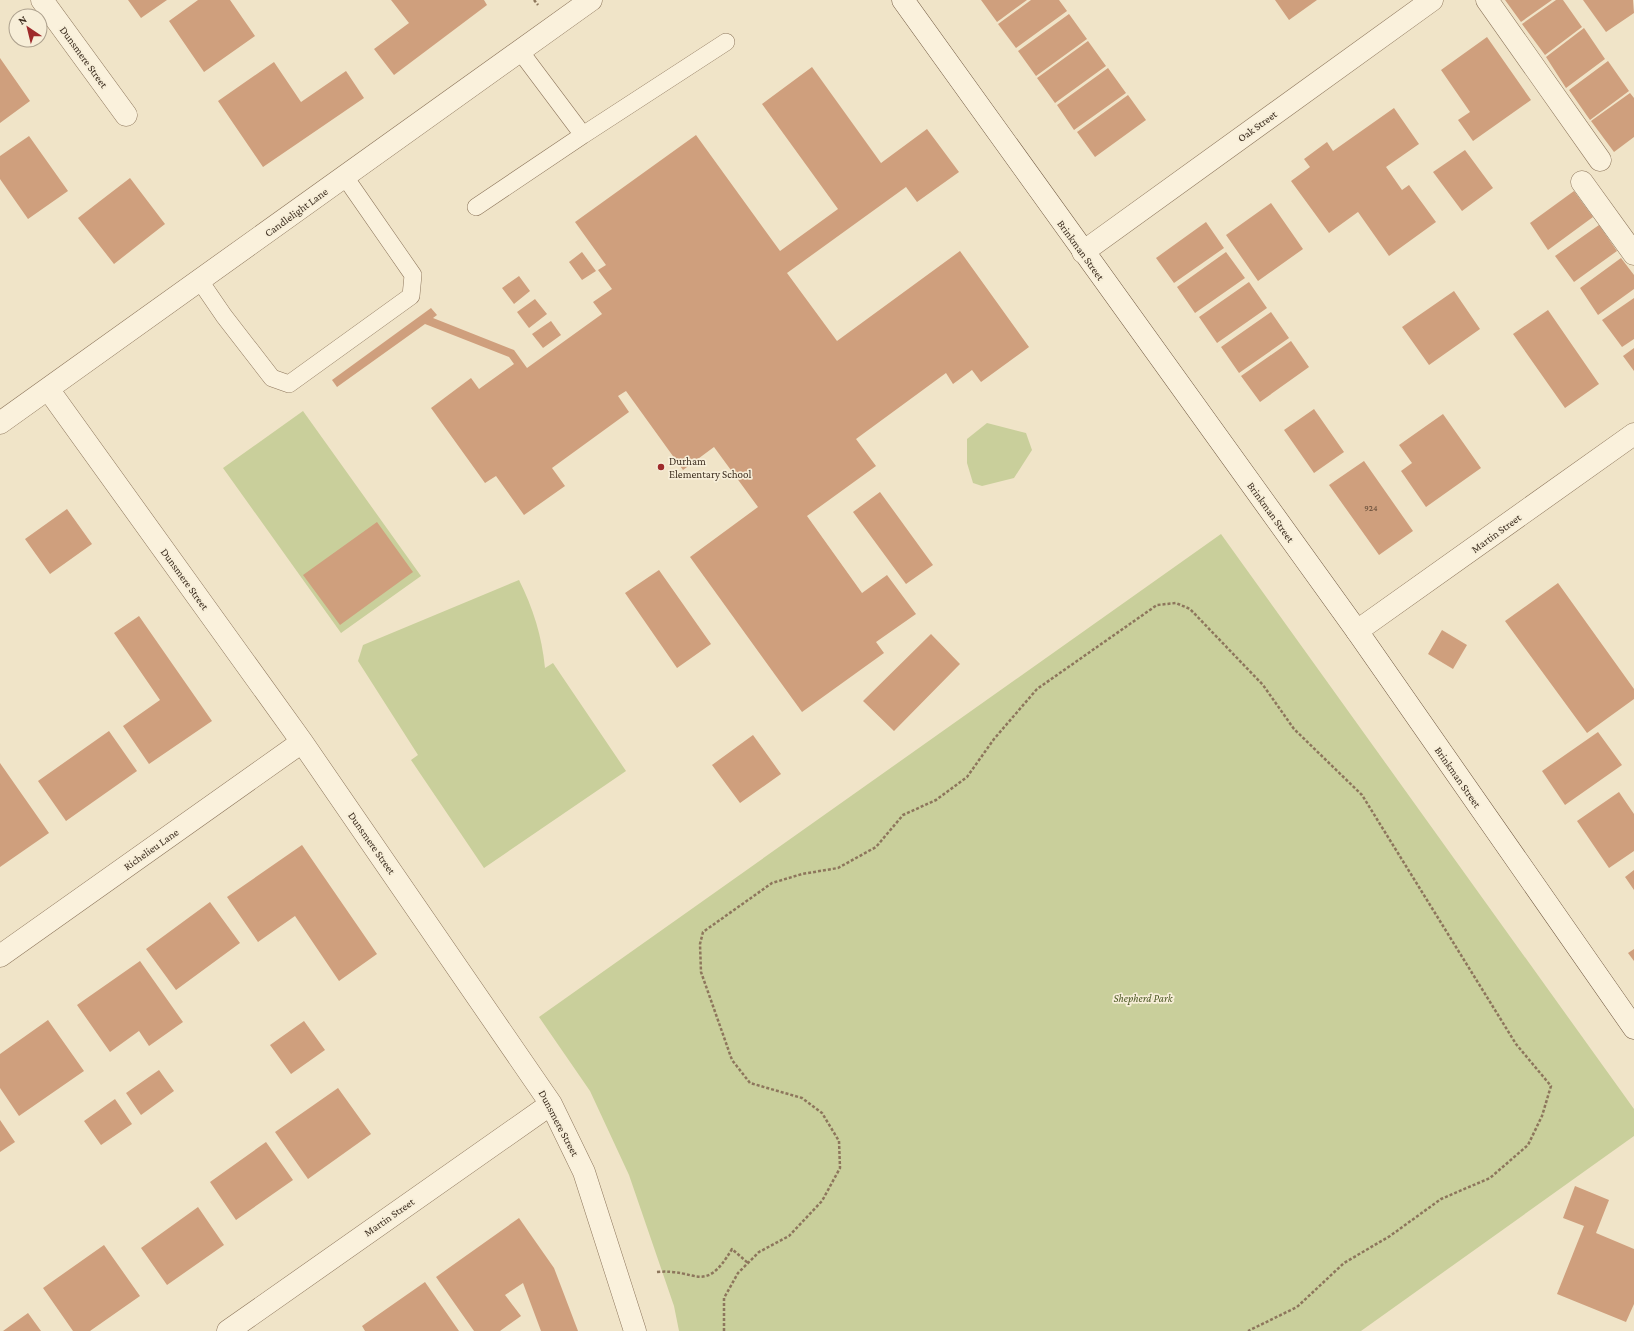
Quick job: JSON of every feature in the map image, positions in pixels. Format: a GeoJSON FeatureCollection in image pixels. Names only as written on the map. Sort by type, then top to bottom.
{"type":"FeatureCollection","features":[{"type":"Feature","properties":{"kind":"street","name":"Dunsmere Street"},"geometry":{"type":"LineString","coordinates":[[42,0],[126,115]]}},
{"type":"Feature","properties":{"kind":"street","name":"Brinkman Street"},"geometry":{"type":"LineString","coordinates":[[903,0],[1357,632],[1634,1028]]}},
{"type":"Feature","properties":{"kind":"street","name":"Oak Street"},"geometry":{"type":"LineString","coordinates":[[1083,252],[1408,7],[1432,0]]}},
{"type":"Feature","properties":{"kind":"street"},"geometry":{"type":"LineString","coordinates":[[1487,0],[1600,160]]}},
{"type":"Feature","properties":{"kind":"street","name":"Candlelight Lane"},"geometry":{"type":"LineString","coordinates":[[0,423],[345,177],[587,1]]}},
{"type":"Feature","properties":{"kind":"street"},"geometry":{"type":"LineString","coordinates":[[1582,182],[1634,254]]}},
{"type":"Feature","properties":{"kind":"street","name":"Dunsmere Street"},"geometry":{"type":"LineString","coordinates":[[48,388],[302,742],[551,1104],[584,1172],[635,1331]]}},
{"type":"Feature","properties":{"kind":"street","name":"Martin Street"},"geometry":{"type":"LineString","coordinates":[[1357,632],[1634,434]]}},
{"type":"Feature","properties":{"kind":"street","name":"Richelieu Lane"},"geometry":{"type":"LineString","coordinates":[[0,956],[302,742]]}},
{"type":"Feature","properties":{"kind":"street","name":"Martin Street"},"geometry":{"type":"LineString","coordinates":[[228,1331],[551,1104]]}},
{"type":"Feature","properties":{"kind":"lane"},"geometry":{"type":"LineString","coordinates":[[476,207],[726,42]]}},
{"type":"Feature","properties":{"kind":"lane"},"geometry":{"type":"LineString","coordinates":[[520,51],[584,135]]}},
{"type":"Feature","properties":{"kind":"lane"},"geometry":{"type":"LineString","coordinates":[[200,281],[224,316],[272,378],[289,384],[411,296],[413,274],[345,177]]}},
{"type":"Feature","properties":{"kind":"path"},"geometry":{"type":"LineString","coordinates":[[534,0],[538,6]]}},
{"type":"Feature","properties":{"kind":"path"},"geometry":{"type":"LineString","coordinates":[[724,1331],[724,1298],[738,1273],[759,1252],[789,1236],[822,1201],[840,1168],[839,1141],[822,1113],[802,1098],[750,1083],[732,1060],[701,972],[700,944],[703,932],[772,883],[802,874],[838,868],[876,847],[903,814],[936,800],[967,777],[994,740],[1037,689],[1158,605],[1176,603],[1190,609],[1225,645],[1263,685],[1294,729],[1362,795],[1516,1044],[1552,1086],[1542,1116],[1528,1145],[1490,1178],[1442,1199],[1390,1236],[1344,1263],[1297,1307],[1248,1331]]}},
{"type":"Feature","properties":{"kind":"path"},"geometry":{"type":"LineString","coordinates":[[657,1272],[672,1270],[696,1277],[709,1275],[721,1267],[732,1249],[748,1263]]}},
{"type":"Feature","properties":{"kind":"green space"},"geometry":{"type":"Polygon","coordinates":[[[303,411],[421,576],[341,633],[223,468],[303,411]]]}},
{"type":"Feature","properties":{"kind":"green space"},"geometry":{"type":"Polygon","coordinates":[[[987,423],[1026,433],[1032,450],[1014,478],[982,486],[973,483],[967,463],[967,439],[987,423]]]}},
{"type":"Feature","properties":{"kind":"green space","name":"Shepherd Park"},"geometry":{"type":"Polygon","coordinates":[[[1221,534],[1634,1109],[1634,1136],[1361,1331],[679,1331],[674,1306],[629,1175],[590,1091],[539,1017],[1221,534]]]}},
{"type":"Feature","properties":{"kind":"green space"},"geometry":{"type":"Polygon","coordinates":[[[519,580],[529,601],[536,622],[542,645],[545,668],[553,663],[626,771],[484,868],[411,760],[418,755],[358,661],[363,645],[519,580]]]}},
{"type":"Feature","properties":{"kind":"building"},"geometry":{"type":"Polygon","coordinates":[[[128,0],[167,0],[141,18],[128,0]]]}},
{"type":"Feature","properties":{"kind":"building"},"geometry":{"type":"Polygon","coordinates":[[[198,0],[230,0],[255,36],[204,72],[169,21],[198,0]]]}},
{"type":"Feature","properties":{"kind":"building"},"geometry":{"type":"Polygon","coordinates":[[[391,0],[484,0],[487,5],[394,75],[374,49],[409,23],[391,0]]]}},
{"type":"Feature","properties":{"kind":"building"},"geometry":{"type":"Polygon","coordinates":[[[981,0],[1027,0],[997,22],[981,0]]]}},
{"type":"Feature","properties":{"kind":"building"},"geometry":{"type":"Polygon","coordinates":[[[1031,0],[1059,0],[1067,11],[1016,48],[998,24],[1031,0]]]}},
{"type":"Feature","properties":{"kind":"building"},"geometry":{"type":"Polygon","coordinates":[[[1275,0],[1317,0],[1289,20],[1275,0]]]}},
{"type":"Feature","properties":{"kind":"building"},"geometry":{"type":"Polygon","coordinates":[[[1505,0],[1552,0],[1521,22],[1505,0]]]}},
{"type":"Feature","properties":{"kind":"building"},"geometry":{"type":"Polygon","coordinates":[[[1556,0],[1563,0],[1582,27],[1545,55],[1522,24],[1556,0]]]}},
{"type":"Feature","properties":{"kind":"building"},"geometry":{"type":"Polygon","coordinates":[[[1583,0],[1633,0],[1634,13],[1606,32],[1583,0]]]}},
{"type":"Feature","properties":{"kind":"building"},"geometry":{"type":"Polygon","coordinates":[[[1069,14],[1087,39],[1036,76],[1018,51],[1069,14]]]}},
{"type":"Feature","properties":{"kind":"building"},"geometry":{"type":"Polygon","coordinates":[[[1584,28],[1605,59],[1566,88],[1546,57],[1584,28]]]}},
{"type":"Feature","properties":{"kind":"building"},"geometry":{"type":"Polygon","coordinates":[[[1487,37],[1531,100],[1473,141],[1458,120],[1470,112],[1441,70],[1487,37]]]}},
{"type":"Feature","properties":{"kind":"building"},"geometry":{"type":"Polygon","coordinates":[[[1088,41],[1106,66],[1055,103],[1037,78],[1088,41]]]}},
{"type":"Feature","properties":{"kind":"building"},"geometry":{"type":"Polygon","coordinates":[[[0,58],[30,101],[0,123],[0,58]]]}},
{"type":"Feature","properties":{"kind":"building"},"geometry":{"type":"Polygon","coordinates":[[[1608,61],[1629,91],[1590,120],[1569,90],[1608,61]]]}},
{"type":"Feature","properties":{"kind":"building"},"geometry":{"type":"Polygon","coordinates":[[[274,62],[301,102],[346,71],[364,98],[263,167],[218,101],[274,62]]]}},
{"type":"Feature","properties":{"kind":"building"},"geometry":{"type":"Polygon","coordinates":[[[812,67],[881,163],[927,129],[959,172],[917,202],[906,187],[787,273],[837,341],[960,251],[1029,347],[981,382],[972,370],[953,384],[946,373],[856,439],[876,466],[807,516],[862,593],[887,575],[916,614],[876,642],[884,653],[802,712],[690,557],[758,507],[714,447],[683,470],[626,391],[618,396],[629,412],[552,468],[565,486],[524,515],[496,476],[485,483],[431,408],[471,378],[479,389],[514,364],[509,357],[425,324],[337,387],[332,380],[431,308],[437,315],[433,318],[514,350],[527,368],[602,314],[593,302],[612,289],[598,270],[606,265],[575,222],[696,135],[780,251],[838,209],[762,104],[812,67]]]}},
{"type":"Feature","properties":{"kind":"building"},"geometry":{"type":"Polygon","coordinates":[[[1108,68],[1126,93],[1074,130],[1057,105],[1108,68]]]}},
{"type":"Feature","properties":{"kind":"building"},"geometry":{"type":"Polygon","coordinates":[[[1630,93],[1634,98],[1634,137],[1614,152],[1591,121],[1630,93]]]}},
{"type":"Feature","properties":{"kind":"building"},"geometry":{"type":"Polygon","coordinates":[[[1128,95],[1146,120],[1095,157],[1077,132],[1128,95]]]}},
{"type":"Feature","properties":{"kind":"building"},"geometry":{"type":"Polygon","coordinates":[[[1394,108],[1419,144],[1386,167],[1402,190],[1409,185],[1436,222],[1389,256],[1358,212],[1329,233],[1291,181],[1310,167],[1304,159],[1327,142],[1333,151],[1394,108]]]}},
{"type":"Feature","properties":{"kind":"building"},"geometry":{"type":"Polygon","coordinates":[[[29,136],[68,191],[28,219],[0,179],[0,156],[29,136]]]}},
{"type":"Feature","properties":{"kind":"building"},"geometry":{"type":"Polygon","coordinates":[[[1465,150],[1493,188],[1462,211],[1433,172],[1465,150]]]}},
{"type":"Feature","properties":{"kind":"building"},"geometry":{"type":"Polygon","coordinates":[[[130,178],[165,224],[114,264],[78,218],[130,178]]]}},
{"type":"Feature","properties":{"kind":"building"},"geometry":{"type":"Polygon","coordinates":[[[1574,191],[1593,217],[1548,250],[1530,223],[1574,191]]]}},
{"type":"Feature","properties":{"kind":"building"},"geometry":{"type":"Polygon","coordinates":[[[1271,203],[1303,249],[1258,281],[1226,235],[1271,203]]]}},
{"type":"Feature","properties":{"kind":"building"},"geometry":{"type":"Polygon","coordinates":[[[1206,222],[1224,248],[1174,283],[1156,258],[1206,222]]]}},
{"type":"Feature","properties":{"kind":"building"},"geometry":{"type":"Polygon","coordinates":[[[1599,225],[1617,251],[1574,282],[1555,256],[1599,225]]]}},
{"type":"Feature","properties":{"kind":"building"},"geometry":{"type":"Polygon","coordinates":[[[582,252],[596,271],[582,280],[569,262],[582,252]]]}},
{"type":"Feature","properties":{"kind":"building"},"geometry":{"type":"Polygon","coordinates":[[[1226,252],[1245,278],[1195,313],[1177,287],[1226,252]]]}},
{"type":"Feature","properties":{"kind":"building"},"geometry":{"type":"Polygon","coordinates":[[[1621,258],[1634,275],[1634,289],[1598,315],[1580,288],[1621,258]]]}},
{"type":"Feature","properties":{"kind":"building"},"geometry":{"type":"Polygon","coordinates":[[[519,276],[530,291],[514,304],[502,288],[519,276]]]}},
{"type":"Feature","properties":{"kind":"building"},"geometry":{"type":"Polygon","coordinates":[[[1249,282],[1267,308],[1217,343],[1199,317],[1249,282]]]}},
{"type":"Feature","properties":{"kind":"building"},"geometry":{"type":"Polygon","coordinates":[[[1454,291],[1480,329],[1429,365],[1402,327],[1454,291]]]}},
{"type":"Feature","properties":{"kind":"building"},"geometry":{"type":"Polygon","coordinates":[[[1634,298],[1634,339],[1622,347],[1602,320],[1634,298]]]}},
{"type":"Feature","properties":{"kind":"building"},"geometry":{"type":"Polygon","coordinates":[[[535,299],[547,314],[529,328],[517,312],[535,299]]]}},
{"type":"Feature","properties":{"kind":"building"},"geometry":{"type":"Polygon","coordinates":[[[1548,310],[1599,384],[1565,408],[1513,334],[1548,310]]]}},
{"type":"Feature","properties":{"kind":"building"},"geometry":{"type":"Polygon","coordinates":[[[1271,312],[1289,338],[1239,373],[1221,347],[1271,312]]]}},
{"type":"Feature","properties":{"kind":"building"},"geometry":{"type":"Polygon","coordinates":[[[551,321],[561,335],[543,348],[532,334],[551,321]]]}},
{"type":"Feature","properties":{"kind":"building"},"geometry":{"type":"Polygon","coordinates":[[[1291,341],[1309,367],[1260,402],[1241,376],[1291,341]]]}},
{"type":"Feature","properties":{"kind":"building"},"geometry":{"type":"Polygon","coordinates":[[[1634,348],[1634,371],[1623,356],[1634,348]]]}},
{"type":"Feature","properties":{"kind":"building"},"geometry":{"type":"Polygon","coordinates":[[[1314,409],[1344,452],[1314,473],[1284,430],[1314,409]]]}},
{"type":"Feature","properties":{"kind":"building"},"geometry":{"type":"Polygon","coordinates":[[[1443,414],[1481,468],[1426,507],[1401,471],[1412,463],[1399,445],[1443,414]]]}},
{"type":"Feature","properties":{"kind":"building"},"geometry":{"type":"Polygon","coordinates":[[[1364,461],[1413,531],[1379,555],[1329,485],[1364,461]]]}},
{"type":"Feature","properties":{"kind":"building"},"geometry":{"type":"Polygon","coordinates":[[[880,492],[933,565],[906,584],[853,512],[880,492]]]}},
{"type":"Feature","properties":{"kind":"building"},"geometry":{"type":"Polygon","coordinates":[[[67,509],[92,544],[50,574],[25,539],[67,509]]]}},
{"type":"Feature","properties":{"kind":"building"},"geometry":{"type":"Polygon","coordinates":[[[377,522],[413,572],[340,625],[303,575],[377,522]]]}},
{"type":"Feature","properties":{"kind":"building"},"geometry":{"type":"Polygon","coordinates":[[[659,570],[711,644],[677,668],[625,593],[659,570]]]}},
{"type":"Feature","properties":{"kind":"building"},"geometry":{"type":"Polygon","coordinates":[[[1558,583],[1634,689],[1634,699],[1587,733],[1505,621],[1558,583]]]}},
{"type":"Feature","properties":{"kind":"building"},"geometry":{"type":"Polygon","coordinates":[[[139,616],[212,721],[149,764],[123,726],[160,700],[114,633],[139,616]]]}},
{"type":"Feature","properties":{"kind":"building"},"geometry":{"type":"Polygon","coordinates":[[[1442,630],[1467,645],[1453,669],[1428,654],[1442,630]]]}},
{"type":"Feature","properties":{"kind":"building"},"geometry":{"type":"Polygon","coordinates":[[[931,634],[960,664],[894,731],[863,701],[931,634]]]}},
{"type":"Feature","properties":{"kind":"building"},"geometry":{"type":"Polygon","coordinates":[[[109,731],[137,771],[66,821],[38,781],[109,731]]]}},
{"type":"Feature","properties":{"kind":"building"},"geometry":{"type":"Polygon","coordinates":[[[1598,732],[1622,765],[1565,805],[1542,771],[1598,732]]]}},
{"type":"Feature","properties":{"kind":"building"},"geometry":{"type":"Polygon","coordinates":[[[753,735],[781,774],[740,803],[712,765],[753,735]]]}},
{"type":"Feature","properties":{"kind":"building"},"geometry":{"type":"Polygon","coordinates":[[[0,763],[49,833],[0,867],[0,763]]]}},
{"type":"Feature","properties":{"kind":"building"},"geometry":{"type":"Polygon","coordinates":[[[1619,792],[1634,814],[1634,851],[1609,868],[1577,821],[1619,792]]]}},
{"type":"Feature","properties":{"kind":"building"},"geometry":{"type":"Polygon","coordinates":[[[302,845],[377,954],[339,981],[295,916],[258,942],[227,897],[302,845]]]}},
{"type":"Feature","properties":{"kind":"building"},"geometry":{"type":"Polygon","coordinates":[[[1634,870],[1634,890],[1625,877],[1634,870]]]}},
{"type":"Feature","properties":{"kind":"building"},"geometry":{"type":"Polygon","coordinates":[[[210,902],[240,943],[176,990],[146,949],[210,902]]]}},
{"type":"Feature","properties":{"kind":"building"},"geometry":{"type":"Polygon","coordinates":[[[1634,949],[1634,961],[1628,953],[1634,949]]]}},
{"type":"Feature","properties":{"kind":"building"},"geometry":{"type":"Polygon","coordinates":[[[140,961],[183,1022],[149,1046],[139,1031],[110,1052],[77,1005],[140,961]]]}},
{"type":"Feature","properties":{"kind":"building"},"geometry":{"type":"Polygon","coordinates":[[[48,1020],[84,1071],[19,1116],[0,1088],[0,1054],[48,1020]]]}},
{"type":"Feature","properties":{"kind":"building"},"geometry":{"type":"Polygon","coordinates":[[[304,1021],[325,1050],[291,1074],[270,1045],[304,1021]]]}},
{"type":"Feature","properties":{"kind":"building"},"geometry":{"type":"Polygon","coordinates":[[[159,1070],[174,1091],[141,1115],[126,1093],[159,1070]]]}},
{"type":"Feature","properties":{"kind":"building"},"geometry":{"type":"Polygon","coordinates":[[[338,1088],[371,1134],[308,1179],[275,1132],[338,1088]]]}},
{"type":"Feature","properties":{"kind":"building"},"geometry":{"type":"Polygon","coordinates":[[[115,1099],[132,1124],[101,1145],[84,1121],[115,1099]]]}},
{"type":"Feature","properties":{"kind":"building"},"geometry":{"type":"Polygon","coordinates":[[[0,1120],[15,1142],[0,1152],[0,1120]]]}},
{"type":"Feature","properties":{"kind":"building"},"geometry":{"type":"Polygon","coordinates":[[[266,1142],[293,1180],[236,1220],[210,1182],[266,1142]]]}},
{"type":"Feature","properties":{"kind":"building"},"geometry":{"type":"Polygon","coordinates":[[[1575,1186],[1609,1200],[1596,1233],[1634,1249],[1634,1304],[1626,1322],[1557,1294],[1584,1226],[1563,1218],[1575,1186]]]}},
{"type":"Feature","properties":{"kind":"building"},"geometry":{"type":"Polygon","coordinates":[[[198,1207],[224,1245],[167,1285],[141,1248],[198,1207]]]}},
{"type":"Feature","properties":{"kind":"building"},"geometry":{"type":"Polygon","coordinates":[[[519,1218],[554,1268],[578,1331],[541,1331],[523,1283],[505,1295],[521,1316],[500,1331],[474,1331],[436,1277],[519,1218]]]}},
{"type":"Feature","properties":{"kind":"building"},"geometry":{"type":"Polygon","coordinates":[[[104,1245],[140,1296],[90,1331],[73,1331],[43,1288],[104,1245]]]}},
{"type":"Feature","properties":{"kind":"building"},"geometry":{"type":"Polygon","coordinates":[[[425,1282],[459,1331],[365,1331],[362,1326],[425,1282]]]}},
{"type":"Feature","properties":{"kind":"building"},"geometry":{"type":"Polygon","coordinates":[[[28,1313],[41,1331],[3,1331],[28,1313]]]}},
{"type":"Feature","properties":{"kind":"place","name":"Durham Elementary School"},"geometry":{"type":"Point","coordinates":[661,467]}}]}
